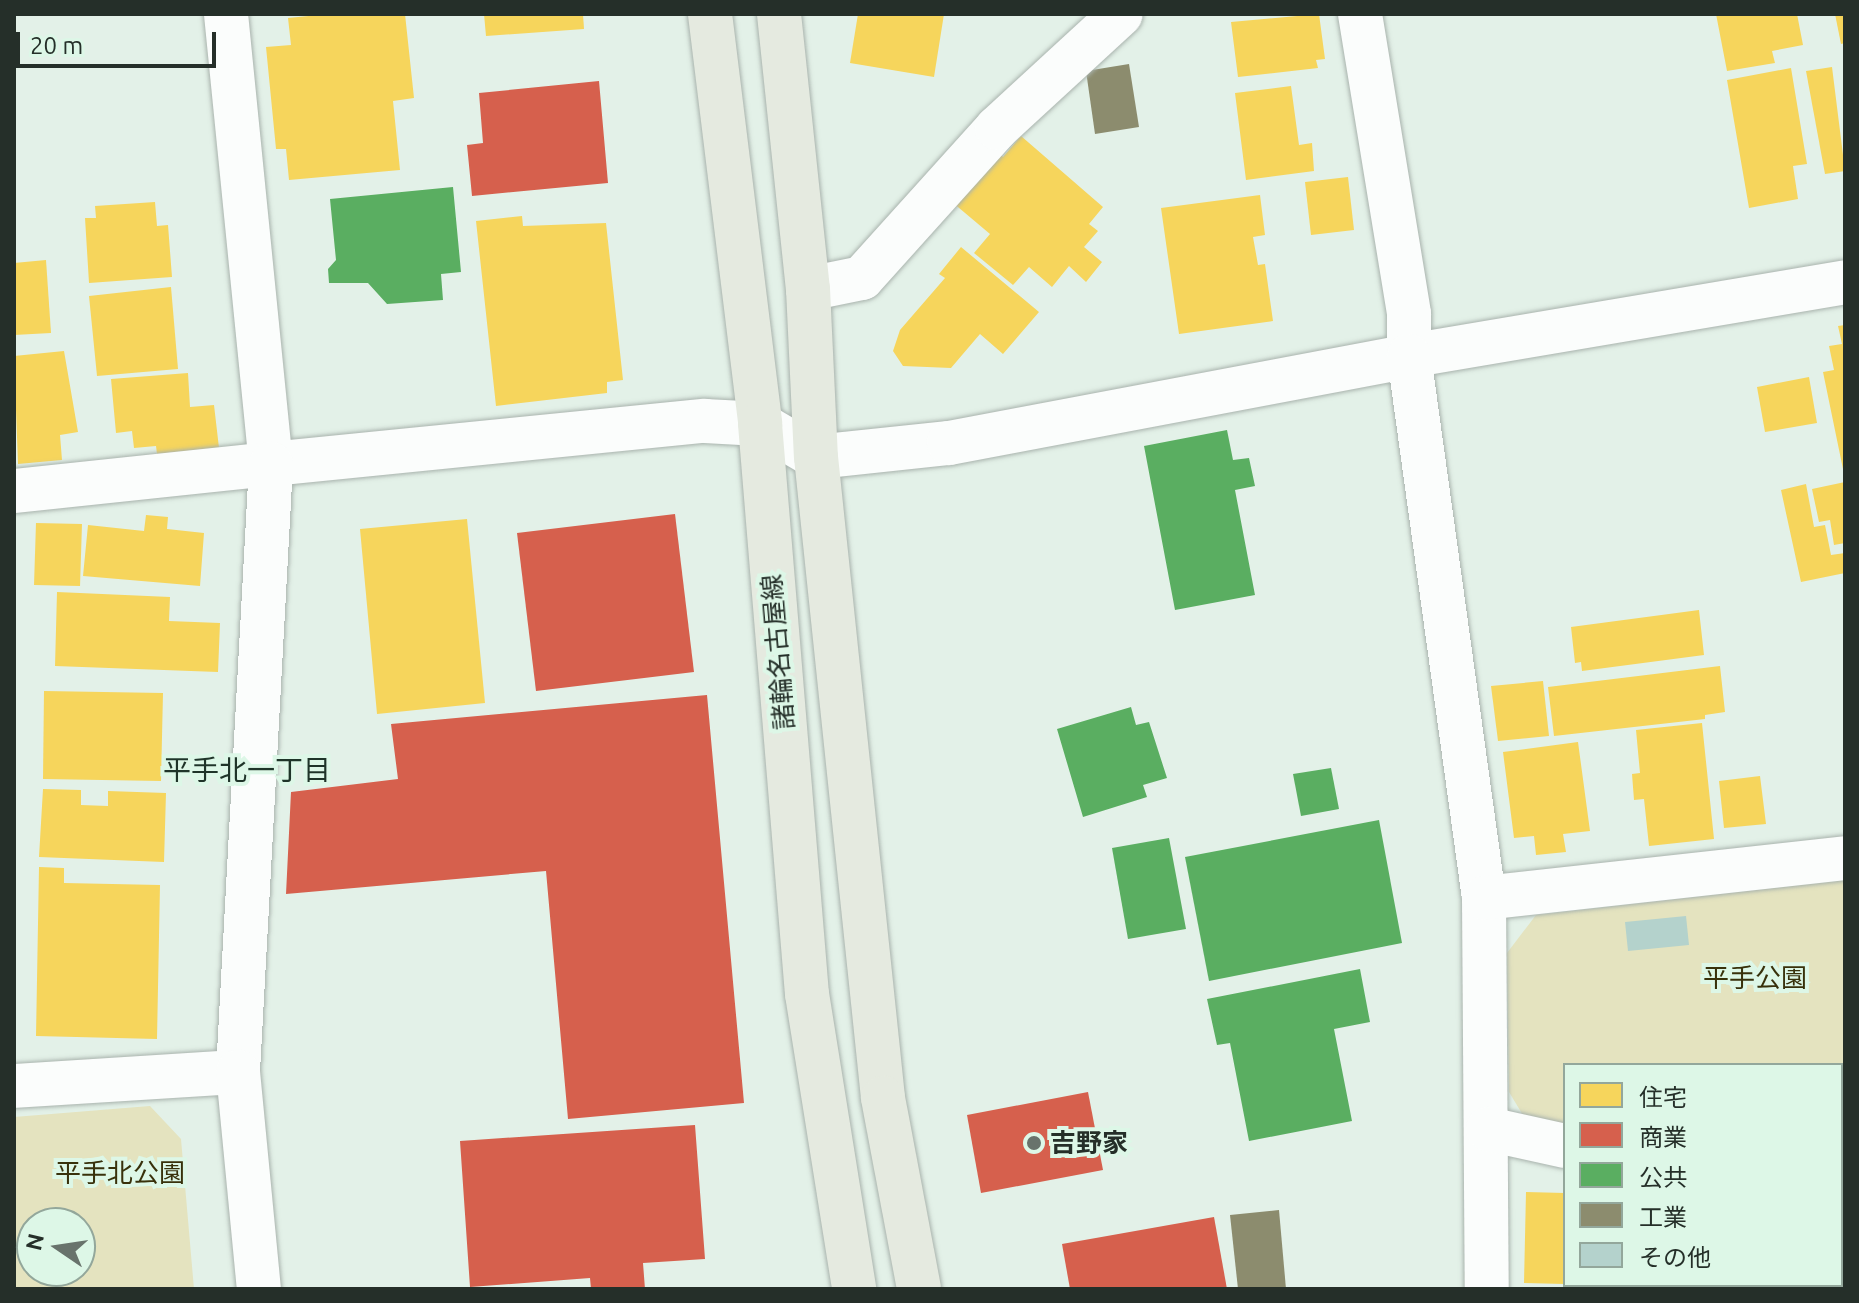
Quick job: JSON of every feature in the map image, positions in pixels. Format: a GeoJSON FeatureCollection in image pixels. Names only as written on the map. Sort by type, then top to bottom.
{"type":"FeatureCollection","features":[{"type":"Feature","properties":{"kind":"main road","name":"諸輪名古屋線"},"geometry":{"type":"LineString","coordinates":[[710,14],[760,424],[807,994],[854,1289]]}},
{"type":"Feature","properties":{"kind":"main road"},"geometry":{"type":"LineString","coordinates":[[779,14],[808,289],[816,457],[883,1098],[919,1289]]}},
{"type":"Feature","properties":{"kind":"street"},"geometry":{"type":"LineString","coordinates":[[226,14],[271,464],[238,1072],[259,1289]]}},
{"type":"Feature","properties":{"kind":"street"},"geometry":{"type":"LineString","coordinates":[[808,289],[862,278],[997,128],[1121,14]]}},
{"type":"Feature","properties":{"kind":"street"},"geometry":{"type":"LineString","coordinates":[[1360,14],[1409,314],[1409,356],[1484,898],[1487,1289]]}},
{"type":"Feature","properties":{"kind":"street"},"geometry":{"type":"LineString","coordinates":[[14,491],[705,421],[760,424],[816,457],[949,443],[1409,356],[1845,282]]}},
{"type":"Feature","properties":{"kind":"street"},"geometry":{"type":"LineString","coordinates":[[1484,898],[1845,858]]}},
{"type":"Feature","properties":{"kind":"street"},"geometry":{"type":"LineString","coordinates":[[14,1086],[238,1072]]}},
{"type":"Feature","properties":{"kind":"street"},"geometry":{"type":"LineString","coordinates":[[1488,1129],[1563,1146]]}},
{"type":"Feature","properties":{"kind":"green space","name":"平手公園"},"geometry":{"type":"Polygon","coordinates":[[[1845,880],[1845,1192],[1843,1063],[1563,1063],[1563,1131],[1527,1122],[1509,1092],[1507,953],[1536,915],[1845,880]]]}},
{"type":"Feature","properties":{"kind":"green space","name":"平手北公園"},"geometry":{"type":"Polygon","coordinates":[[[150,1106],[181,1139],[194,1289],[14,1289],[14,1117],[150,1106]]]}},
{"type":"Feature","properties":{"kind":"building: 住宅"},"geometry":{"type":"Polygon","coordinates":[[[329,14],[405,14],[414,98],[393,101],[400,170],[289,180],[286,149],[276,149],[266,47],[291,45],[288,18],[329,14]]]}},
{"type":"Feature","properties":{"kind":"building: 住宅"},"geometry":{"type":"Polygon","coordinates":[[[484,14],[583,14],[584,29],[486,36],[484,14]]]}},
{"type":"Feature","properties":{"kind":"building: 住宅"},"geometry":{"type":"Polygon","coordinates":[[[858,14],[944,14],[934,77],[850,63],[858,14]]]}},
{"type":"Feature","properties":{"kind":"building: 住宅"},"geometry":{"type":"Polygon","coordinates":[[[1319,14],[1325,59],[1316,60],[1318,68],[1238,77],[1231,22],[1319,14]]]}},
{"type":"Feature","properties":{"kind":"building: 住宅"},"geometry":{"type":"Polygon","coordinates":[[[1716,14],[1797,14],[1803,45],[1772,51],[1775,63],[1727,71],[1716,14]]]}},
{"type":"Feature","properties":{"kind":"building: 住宅"},"geometry":{"type":"Polygon","coordinates":[[[1835,14],[1845,14],[1845,43],[1841,44],[1835,14]]]}},
{"type":"Feature","properties":{"kind":"building: 住宅"},"geometry":{"type":"Polygon","coordinates":[[[1832,67],[1845,171],[1825,174],[1806,71],[1832,67]]]}},
{"type":"Feature","properties":{"kind":"building: 住宅"},"geometry":{"type":"Polygon","coordinates":[[[1791,68],[1807,164],[1793,166],[1798,199],[1749,208],[1727,80],[1791,68]]]}},
{"type":"Feature","properties":{"kind":"building: 住宅"},"geometry":{"type":"Polygon","coordinates":[[[1291,86],[1299,145],[1312,143],[1314,171],[1246,180],[1235,93],[1291,86]]]}},
{"type":"Feature","properties":{"kind":"building: 住宅"},"geometry":{"type":"Polygon","coordinates":[[[1021,136],[1103,207],[1089,224],[1098,231],[1084,247],[1102,262],[1086,282],[1069,266],[1052,287],[1029,267],[1013,285],[974,253],[990,234],[952,202],[996,150],[1003,157],[1021,136]]]}},
{"type":"Feature","properties":{"kind":"building: 住宅"},"geometry":{"type":"Polygon","coordinates":[[[1348,177],[1354,230],[1311,235],[1305,182],[1348,177]]]}},
{"type":"Feature","properties":{"kind":"building: 住宅"},"geometry":{"type":"Polygon","coordinates":[[[1260,195],[1265,235],[1253,237],[1258,265],[1265,264],[1273,321],[1179,334],[1161,208],[1260,195]]]}},
{"type":"Feature","properties":{"kind":"building: 住宅"},"geometry":{"type":"Polygon","coordinates":[[[155,202],[157,226],[168,225],[172,277],[89,283],[85,218],[96,218],[95,206],[155,202]]]}},
{"type":"Feature","properties":{"kind":"building: 住宅"},"geometry":{"type":"Polygon","coordinates":[[[522,216],[523,226],[606,223],[623,380],[607,382],[607,393],[496,406],[476,221],[522,216]]]}},
{"type":"Feature","properties":{"kind":"building: 住宅"},"geometry":{"type":"Polygon","coordinates":[[[961,247],[1039,312],[1003,354],[980,334],[951,368],[903,366],[893,351],[900,330],[945,278],[939,274],[961,247]]]}},
{"type":"Feature","properties":{"kind":"building: 住宅"},"geometry":{"type":"Polygon","coordinates":[[[46,260],[51,333],[14,335],[14,263],[46,260]]]}},
{"type":"Feature","properties":{"kind":"building: 住宅"},"geometry":{"type":"Polygon","coordinates":[[[171,287],[178,369],[97,376],[89,296],[171,287]]]}},
{"type":"Feature","properties":{"kind":"building: 住宅"},"geometry":{"type":"Polygon","coordinates":[[[1845,325],[1844,474],[1823,372],[1834,370],[1829,346],[1842,344],[1838,326],[1845,325]]]}},
{"type":"Feature","properties":{"kind":"building: 住宅"},"geometry":{"type":"Polygon","coordinates":[[[64,351],[78,432],[60,435],[62,460],[18,464],[14,356],[64,351]]]}},
{"type":"Feature","properties":{"kind":"building: 住宅"},"geometry":{"type":"Polygon","coordinates":[[[188,373],[190,407],[214,405],[219,448],[157,454],[156,446],[134,448],[132,431],[116,433],[111,379],[188,373]]]}},
{"type":"Feature","properties":{"kind":"building: 住宅"},"geometry":{"type":"Polygon","coordinates":[[[1809,377],[1817,423],[1765,432],[1757,387],[1809,377]]]}},
{"type":"Feature","properties":{"kind":"building: 住宅"},"geometry":{"type":"Polygon","coordinates":[[[1845,482],[1845,543],[1834,545],[1830,520],[1819,522],[1812,489],[1845,482]]]}},
{"type":"Feature","properties":{"kind":"building: 住宅"},"geometry":{"type":"Polygon","coordinates":[[[1806,484],[1814,527],[1825,525],[1831,555],[1845,553],[1845,573],[1801,582],[1781,490],[1806,484]]]}},
{"type":"Feature","properties":{"kind":"building: 住宅"},"geometry":{"type":"Polygon","coordinates":[[[146,515],[168,517],[167,529],[204,533],[200,586],[83,576],[88,525],[144,531],[146,515]]]}},
{"type":"Feature","properties":{"kind":"building: 住宅"},"geometry":{"type":"Polygon","coordinates":[[[467,519],[485,703],[377,714],[360,529],[467,519]]]}},
{"type":"Feature","properties":{"kind":"building: 住宅"},"geometry":{"type":"Polygon","coordinates":[[[36,523],[82,524],[80,586],[34,585],[36,523]]]}},
{"type":"Feature","properties":{"kind":"building: 住宅"},"geometry":{"type":"Polygon","coordinates":[[[57,592],[170,597],[169,621],[220,623],[218,672],[55,666],[57,592]]]}},
{"type":"Feature","properties":{"kind":"building: 住宅"},"geometry":{"type":"Polygon","coordinates":[[[1699,610],[1704,655],[1582,671],[1581,662],[1575,663],[1571,627],[1699,610]]]}},
{"type":"Feature","properties":{"kind":"building: 住宅"},"geometry":{"type":"Polygon","coordinates":[[[1720,666],[1725,712],[1705,715],[1705,719],[1554,736],[1548,687],[1720,666]]]}},
{"type":"Feature","properties":{"kind":"building: 住宅"},"geometry":{"type":"Polygon","coordinates":[[[1543,681],[1549,736],[1498,741],[1491,686],[1543,681]]]}},
{"type":"Feature","properties":{"kind":"building: 住宅"},"geometry":{"type":"Polygon","coordinates":[[[44,691],[163,693],[161,781],[43,779],[44,691]]]}},
{"type":"Feature","properties":{"kind":"building: 住宅"},"geometry":{"type":"Polygon","coordinates":[[[1702,723],[1714,839],[1649,846],[1644,799],[1634,800],[1632,774],[1640,773],[1636,730],[1702,723]]]}},
{"type":"Feature","properties":{"kind":"building: 住宅"},"geometry":{"type":"Polygon","coordinates":[[[1578,742],[1590,831],[1563,834],[1566,852],[1536,855],[1534,836],[1514,838],[1503,752],[1578,742]]]}},
{"type":"Feature","properties":{"kind":"building: 住宅"},"geometry":{"type":"Polygon","coordinates":[[[1760,776],[1766,824],[1724,828],[1719,781],[1760,776]]]}},
{"type":"Feature","properties":{"kind":"building: 住宅"},"geometry":{"type":"Polygon","coordinates":[[[43,789],[81,790],[81,805],[108,806],[108,791],[166,793],[164,862],[39,857],[43,789]]]}},
{"type":"Feature","properties":{"kind":"building: 住宅"},"geometry":{"type":"Polygon","coordinates":[[[39,867],[64,868],[64,883],[160,885],[157,1039],[36,1036],[39,867]]]}},
{"type":"Feature","properties":{"kind":"building: 住宅"},"geometry":{"type":"Polygon","coordinates":[[[1526,1192],[1563,1193],[1563,1284],[1524,1283],[1526,1192]]]}},
{"type":"Feature","properties":{"kind":"building: 住宅"},"geometry":{"type":"Polygon","coordinates":[[[1844,1224],[1845,1289],[1833,1289],[1843,1287],[1844,1224]]]}},
{"type":"Feature","properties":{"kind":"building: 住宅"},"geometry":{"type":"Polygon","coordinates":[[[1750,1287],[1790,1287],[1749,1289],[1750,1287]]]}},
{"type":"Feature","properties":{"kind":"building: 商業"},"geometry":{"type":"Polygon","coordinates":[[[599,81],[608,183],[472,196],[467,145],[483,143],[479,93],[599,81]]]}},
{"type":"Feature","properties":{"kind":"building: 商業"},"geometry":{"type":"Polygon","coordinates":[[[675,514],[694,672],[536,691],[517,533],[675,514]]]}},
{"type":"Feature","properties":{"kind":"building: 商業"},"geometry":{"type":"Polygon","coordinates":[[[707,695],[744,1103],[568,1119],[546,871],[286,894],[291,792],[398,779],[391,724],[707,695]]]}},
{"type":"Feature","properties":{"kind":"building: 商業"},"geometry":{"type":"Polygon","coordinates":[[[1088,1092],[1103,1170],[981,1193],[967,1115],[1088,1092]]]}},
{"type":"Feature","properties":{"kind":"building: 商業"},"geometry":{"type":"Polygon","coordinates":[[[695,1125],[705,1259],[643,1263],[645,1289],[591,1289],[590,1278],[470,1287],[460,1141],[695,1125]]]}},
{"type":"Feature","properties":{"kind":"building: 商業"},"geometry":{"type":"Polygon","coordinates":[[[1214,1217],[1227,1289],[1070,1289],[1062,1244],[1214,1217]]]}},
{"type":"Feature","properties":{"kind":"building: 公共"},"geometry":{"type":"Polygon","coordinates":[[[453,187],[461,272],[441,274],[443,300],[387,304],[368,283],[329,283],[328,269],[336,260],[330,199],[453,187]]]}},
{"type":"Feature","properties":{"kind":"building: 公共"},"geometry":{"type":"Polygon","coordinates":[[[1227,430],[1233,460],[1249,458],[1255,486],[1235,490],[1255,595],[1175,610],[1144,446],[1227,430]]]}},
{"type":"Feature","properties":{"kind":"building: 公共"},"geometry":{"type":"Polygon","coordinates":[[[1131,707],[1136,725],[1149,722],[1167,778],[1143,785],[1147,797],[1083,817],[1057,729],[1131,707]]]}},
{"type":"Feature","properties":{"kind":"building: 公共"},"geometry":{"type":"Polygon","coordinates":[[[1331,768],[1339,809],[1301,816],[1293,774],[1331,768]]]}},
{"type":"Feature","properties":{"kind":"building: 公共"},"geometry":{"type":"Polygon","coordinates":[[[1379,820],[1402,943],[1209,981],[1185,857],[1379,820]]]}},
{"type":"Feature","properties":{"kind":"building: 公共"},"geometry":{"type":"Polygon","coordinates":[[[1169,838],[1186,929],[1128,939],[1112,848],[1169,838]]]}},
{"type":"Feature","properties":{"kind":"building: 公共"},"geometry":{"type":"Polygon","coordinates":[[[1360,969],[1370,1022],[1334,1029],[1352,1121],[1249,1141],[1230,1043],[1217,1045],[1207,999],[1360,969]]]}},
{"type":"Feature","properties":{"kind":"building: 工業"},"geometry":{"type":"Polygon","coordinates":[[[1129,64],[1139,127],[1095,134],[1086,71],[1129,64]]]}},
{"type":"Feature","properties":{"kind":"building: 工業"},"geometry":{"type":"Polygon","coordinates":[[[1279,1210],[1286,1289],[1238,1289],[1230,1215],[1279,1210]]]}},
{"type":"Feature","properties":{"kind":"building: その他"},"geometry":{"type":"Polygon","coordinates":[[[1686,916],[1689,945],[1628,951],[1625,922],[1686,916]]]}},
{"type":"Feature","properties":{"kind":"place","name":"吉野家"},"geometry":{"type":"Point","coordinates":[1034,1143]}},
{"type":"Feature","properties":{"kind":"district","name":"平手北一丁目"},"geometry":{"type":"Point","coordinates":[247,770]}}]}
